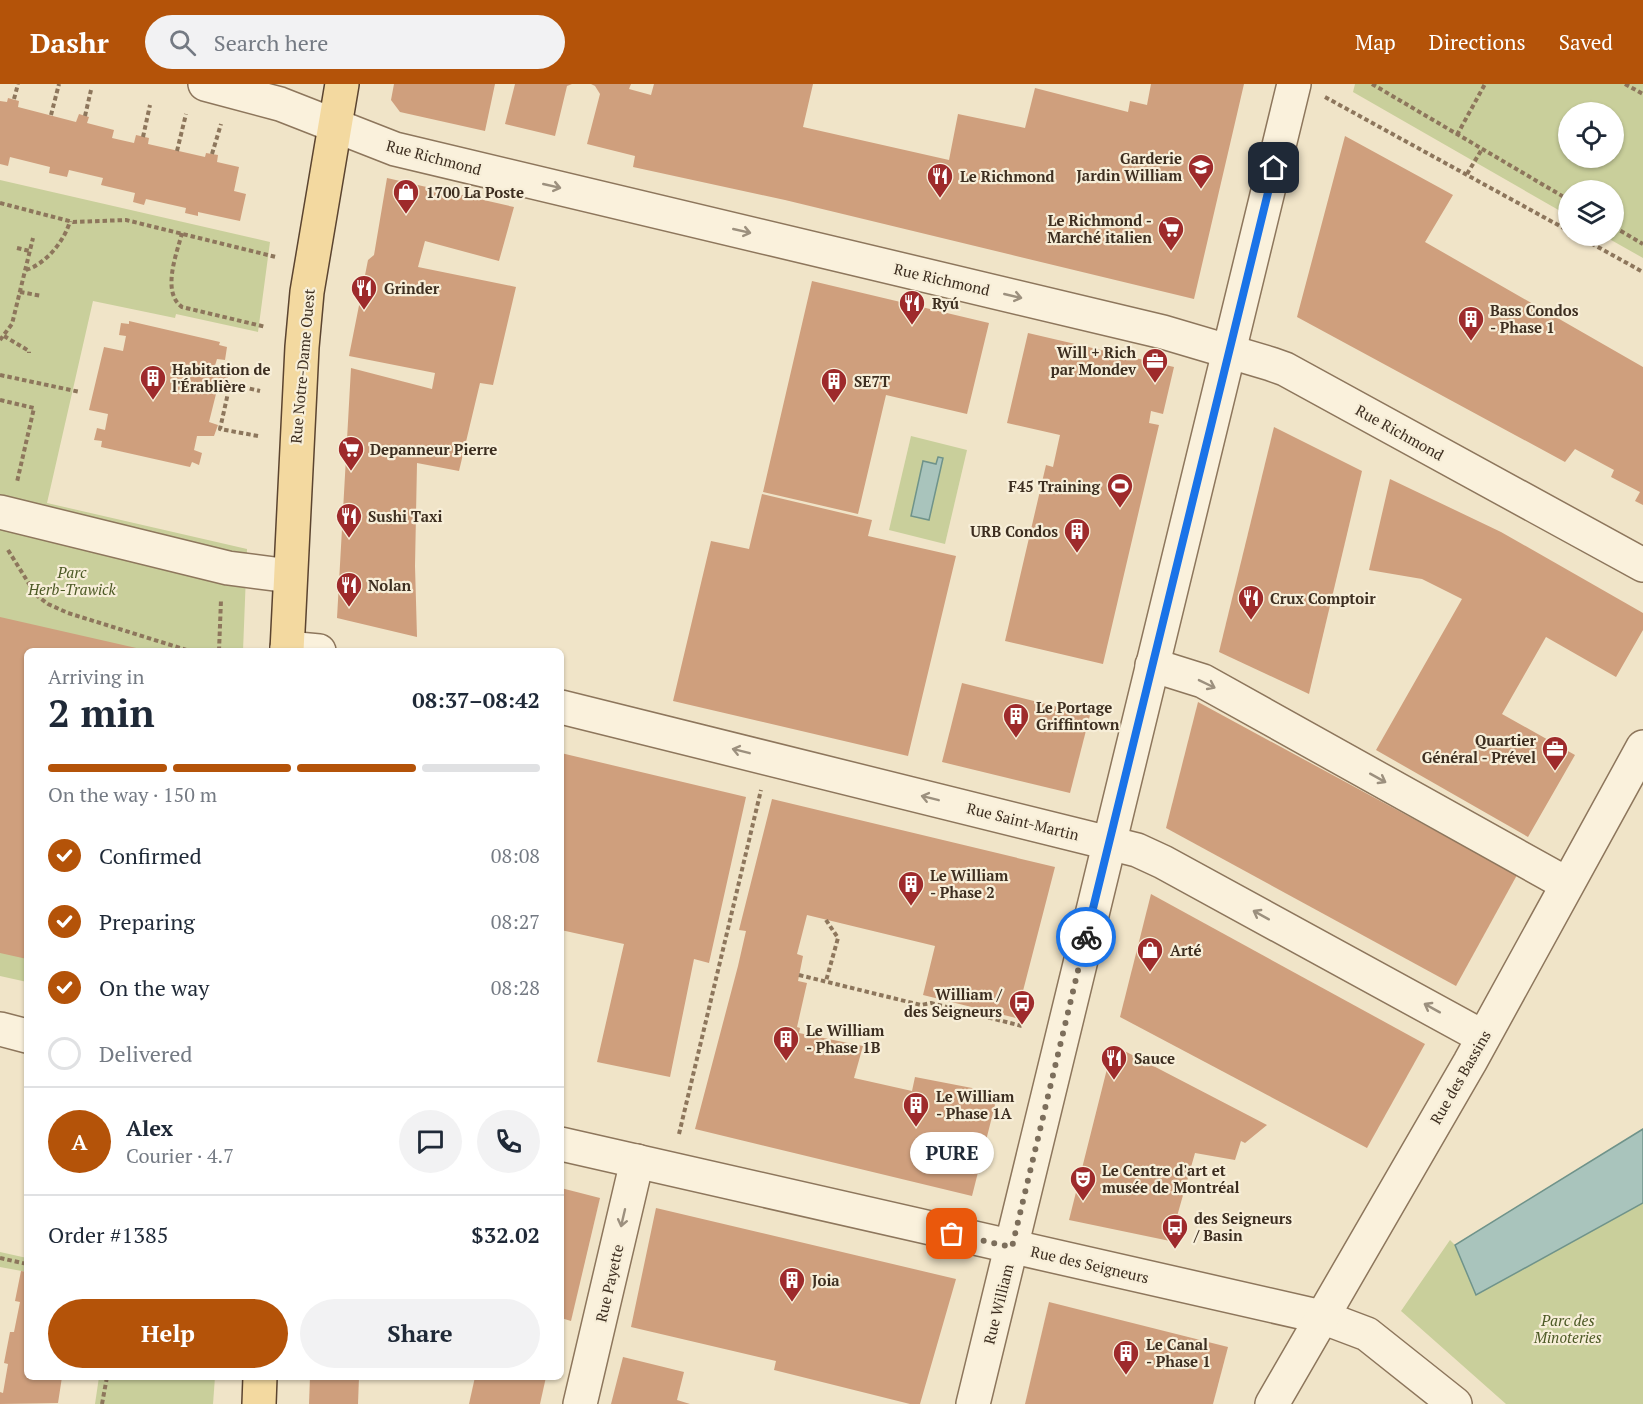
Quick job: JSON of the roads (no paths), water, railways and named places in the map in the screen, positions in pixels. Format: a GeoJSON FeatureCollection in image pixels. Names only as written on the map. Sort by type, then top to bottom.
{"type":"FeatureCollection","features":[{"type":"Feature","properties":{"kind":"main road","name":"Rue Notre-Dame Ouest"},"geometry":{"type":"LineString","coordinates":[[287,648],[304,321],[342,84]]}},
{"type":"Feature","properties":{"kind":"main road"},"geometry":{"type":"LineString","coordinates":[[259,1404],[260,1380]]}},
{"type":"Feature","properties":{"kind":"street","name":"Rue Richmond"},"geometry":{"type":"LineString","coordinates":[[205,84],[280,104],[395,149],[1140,326],[1285,369],[1643,565]]}},
{"type":"Feature","properties":{"kind":"street","name":"Rue William"},"geometry":{"type":"LineString","coordinates":[[973,1404],[1230,351],[1308,90]]}},
{"type":"Feature","properties":{"kind":"street"},"geometry":{"type":"LineString","coordinates":[[8,500],[222,567],[290,576]]}},
{"type":"Feature","properties":{"kind":"street"},"geometry":{"type":"LineString","coordinates":[[1152,665],[1203,681],[1567,884]]}},
{"type":"Feature","properties":{"kind":"street","name":"Rue Saint-Martin"},"geometry":{"type":"LineString","coordinates":[[564,708],[1137,850],[1163,862],[1483,1037]]}},
{"type":"Feature","properties":{"kind":"street","name":"Rue des Bassins"},"geometry":{"type":"LineString","coordinates":[[1272,1404],[1483,1037],[1643,747]]}},
{"type":"Feature","properties":{"kind":"street","name":"Rue des Seigneurs"},"geometry":{"type":"LineString","coordinates":[[564,1145],[1322,1317],[1367,1334],[1455,1404]]}},
{"type":"Feature","properties":{"kind":"street","name":"Rue Payette"},"geometry":{"type":"LineString","coordinates":[[580,1404],[637,1161]]}},
{"type":"Feature","properties":{"kind":"water"},"geometry":{"type":"Polygon","coordinates":[[[938,457],[943,458],[929,520],[911,516],[923,461],[936,464],[938,457]]]}},
{"type":"Feature","properties":{"kind":"water"},"geometry":{"type":"Polygon","coordinates":[[[1643,1129],[1643,1203],[1476,1295],[1455,1245],[1643,1129]]]}},
{"type":"Feature","properties":{"kind":"place","name":"Garderie Jardin William"},"geometry":{"type":"Point","coordinates":[1201,190]}},
{"type":"Feature","properties":{"kind":"place","name":"Le Richmond"},"geometry":{"type":"Point","coordinates":[940,199]}},
{"type":"Feature","properties":{"kind":"place","name":"1700 La Poste"},"geometry":{"type":"Point","coordinates":[406,215]}},
{"type":"Feature","properties":{"kind":"place","name":"Le Richmond - Marché italien"},"geometry":{"type":"Point","coordinates":[1171,252]}},
{"type":"Feature","properties":{"kind":"place","name":"Grinder"},"geometry":{"type":"Point","coordinates":[364,311]}},
{"type":"Feature","properties":{"kind":"place","name":"Ryú"},"geometry":{"type":"Point","coordinates":[912,326]}},
{"type":"Feature","properties":{"kind":"place","name":"Bass Condos - Phase 1"},"geometry":{"type":"Point","coordinates":[1471,342]}},
{"type":"Feature","properties":{"kind":"place","name":"Will + Rich par Mondev"},"geometry":{"type":"Point","coordinates":[1155,384]}},
{"type":"Feature","properties":{"kind":"place","name":"Habitation de l'Érablière"},"geometry":{"type":"Point","coordinates":[153,401]}},
{"type":"Feature","properties":{"kind":"place","name":"SE7T"},"geometry":{"type":"Point","coordinates":[834,404]}},
{"type":"Feature","properties":{"kind":"place","name":"Depanneur Pierre"},"geometry":{"type":"Point","coordinates":[351,472]}},
{"type":"Feature","properties":{"kind":"place","name":"F45 Training"},"geometry":{"type":"Point","coordinates":[1120,509]}},
{"type":"Feature","properties":{"kind":"place","name":"Sushi Taxi"},"geometry":{"type":"Point","coordinates":[349,539]}},
{"type":"Feature","properties":{"kind":"place","name":"URB Condos"},"geometry":{"type":"Point","coordinates":[1077,554]}},
{"type":"Feature","properties":{"kind":"place","name":"Nolan"},"geometry":{"type":"Point","coordinates":[349,608]}},
{"type":"Feature","properties":{"kind":"place","name":"Crux Comptoir"},"geometry":{"type":"Point","coordinates":[1251,621]}},
{"type":"Feature","properties":{"kind":"place","name":"Le Portage Griffintown"},"geometry":{"type":"Point","coordinates":[1016,739]}},
{"type":"Feature","properties":{"kind":"place","name":"Quartier Général - Prével"},"geometry":{"type":"Point","coordinates":[1555,772]}},
{"type":"Feature","properties":{"kind":"place","name":"Le William - Phase 2"},"geometry":{"type":"Point","coordinates":[911,907]}},
{"type":"Feature","properties":{"kind":"place","name":"Arté"},"geometry":{"type":"Point","coordinates":[1150,973]}},
{"type":"Feature","properties":{"kind":"place","name":"William / des Seigneurs"},"geometry":{"type":"Point","coordinates":[1022,1026]}},
{"type":"Feature","properties":{"kind":"place","name":"Le William - Phase 1B"},"geometry":{"type":"Point","coordinates":[786,1062]}},
{"type":"Feature","properties":{"kind":"place","name":"Sauce"},"geometry":{"type":"Point","coordinates":[1114,1081]}},
{"type":"Feature","properties":{"kind":"place","name":"Le William - Phase 1A"},"geometry":{"type":"Point","coordinates":[916,1128]}},
{"type":"Feature","properties":{"kind":"place","name":"Le Centre d'art et musée de Montréal"},"geometry":{"type":"Point","coordinates":[1083,1202]}},
{"type":"Feature","properties":{"kind":"place","name":"PURE"},"geometry":{"type":"Point","coordinates":[952,1234]}},
{"type":"Feature","properties":{"kind":"place","name":"des Seigneurs / Basin"},"geometry":{"type":"Point","coordinates":[1175,1250]}},
{"type":"Feature","properties":{"kind":"place","name":"Joia"},"geometry":{"type":"Point","coordinates":[792,1303]}},
{"type":"Feature","properties":{"kind":"place","name":"Le Canal - Phase 1"},"geometry":{"type":"Point","coordinates":[1126,1376]}},
{"type":"Feature","properties":{"kind":"park label","name":"Parc Herb-Trawick"},"geometry":{"type":"Point","coordinates":[72,580]}},
{"type":"Feature","properties":{"kind":"park label","name":"Parc des Minoteries"},"geometry":{"type":"Point","coordinates":[1568,1328]}}]}
